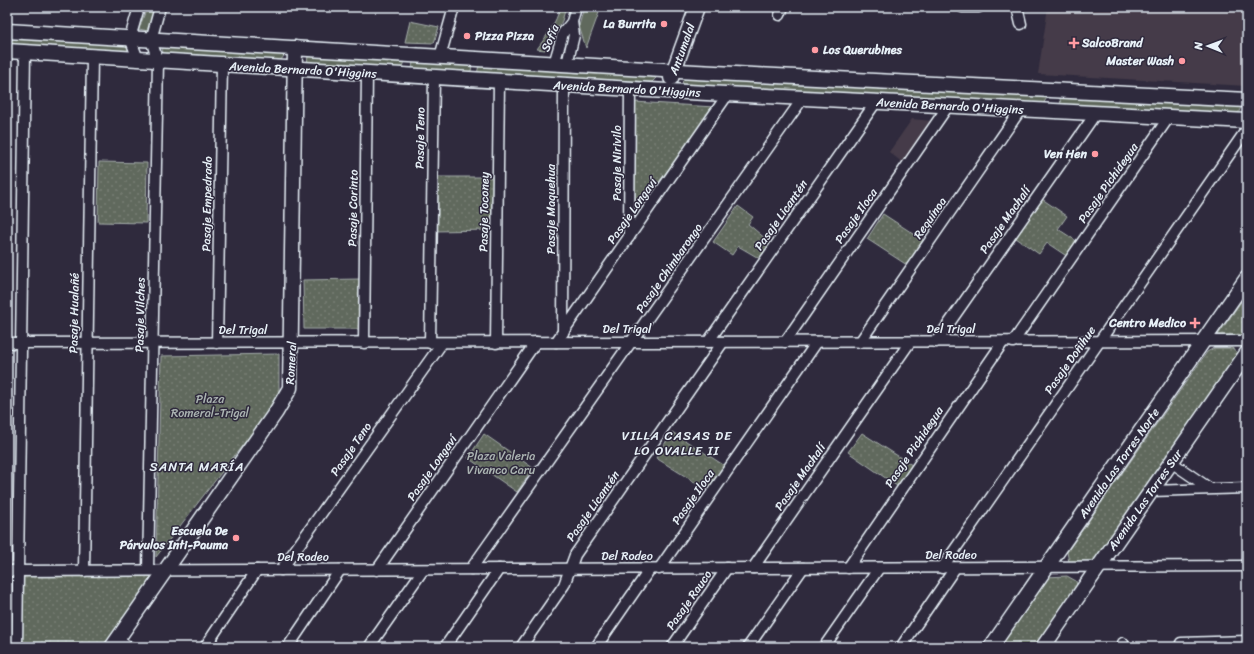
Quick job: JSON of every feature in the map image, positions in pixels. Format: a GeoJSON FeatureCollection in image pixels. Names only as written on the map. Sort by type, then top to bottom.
{"type":"FeatureCollection","features":[{"type":"Feature","properties":{"kind":"main road","name":"Antumalal"},"geometry":{"type":"LineString","coordinates":[[668,91],[673,71],[697,7]]}},
{"type":"Feature","properties":{"kind":"main road","name":"Avenida Bernardo O'Higgins"},"geometry":{"type":"LineString","coordinates":[[7,31],[673,71],[1247,100]]}},
{"type":"Feature","properties":{"kind":"main road","name":"Romeral"},"geometry":{"type":"LineString","coordinates":[[119,644],[165,570],[288,394],[292,382],[295,48]]}},
{"type":"Feature","properties":{"kind":"main road","name":"Avenida Bernardo O'Higgins"},"geometry":{"type":"LineString","coordinates":[[7,52],[630,89],[1247,121]]}},
{"type":"Feature","properties":{"kind":"main road"},"geometry":{"type":"LineString","coordinates":[[403,76],[406,66],[415,55]]}},
{"type":"Feature","properties":{"kind":"main road"},"geometry":{"type":"LineString","coordinates":[[471,80],[476,69],[474,59]]}},
{"type":"Feature","properties":{"kind":"main road"},"geometry":{"type":"LineString","coordinates":[[1059,91],[1056,101],[1059,111]]}},
{"type":"Feature","properties":{"kind":"main road"},"geometry":{"type":"LineString","coordinates":[[1174,117],[1182,105],[1179,97]]}},
{"type":"Feature","properties":{"kind":"main road","name":"Avenida Las Torres Norte"},"geometry":{"type":"LineString","coordinates":[[991,647],[1247,278]]}},
{"type":"Feature","properties":{"kind":"main road","name":"Avenida Las Torres Sur"},"geometry":{"type":"LineString","coordinates":[[1043,647],[1247,353]]}},
{"type":"Feature","properties":{"kind":"street"},"geometry":{"type":"LineString","coordinates":[[138,7],[130,38],[138,60]]}},
{"type":"Feature","properties":{"kind":"street"},"geometry":{"type":"LineString","coordinates":[[151,40],[160,7]]}},
{"type":"Feature","properties":{"kind":"street"},"geometry":{"type":"LineString","coordinates":[[440,57],[454,7]]}},
{"type":"Feature","properties":{"kind":"street","name":"Sofía"},"geometry":{"type":"LineString","coordinates":[[560,64],[574,35],[572,22],[576,7]]}},
{"type":"Feature","properties":{"kind":"street"},"geometry":{"type":"LineString","coordinates":[[962,7],[979,7]]}},
{"type":"Feature","properties":{"kind":"street"},"geometry":{"type":"LineString","coordinates":[[1017,7],[1021,24]]}},
{"type":"Feature","properties":{"kind":"street","name":"Pasaje Vilches"},"geometry":{"type":"LineString","coordinates":[[148,570],[158,61],[151,40]]}},
{"type":"Feature","properties":{"kind":"street"},"geometry":{"type":"LineString","coordinates":[[17,647],[25,53]]}},
{"type":"Feature","properties":{"kind":"street","name":"Pasaje Hualañé"},"geometry":{"type":"LineString","coordinates":[[84,571],[92,57]]}},
{"type":"Feature","properties":{"kind":"street","name":"Pasaje Empedrado"},"geometry":{"type":"LineString","coordinates":[[217,343],[222,65]]}},
{"type":"Feature","properties":{"kind":"street","name":"Pasaje Corinto"},"geometry":{"type":"LineString","coordinates":[[364,343],[368,74]]}},
{"type":"Feature","properties":{"kind":"street","name":"Pasaje Teno"},"geometry":{"type":"LineString","coordinates":[[430,343],[434,77]]}},
{"type":"Feature","properties":{"kind":"street","name":"Pasaje Toconey"},"geometry":{"type":"LineString","coordinates":[[496,342],[499,81]]}},
{"type":"Feature","properties":{"kind":"street","name":"Pasaje Maquehua"},"geometry":{"type":"LineString","coordinates":[[563,333],[564,85]]}},
{"type":"Feature","properties":{"kind":"street","name":"Pasaje Nirivilo"},"geometry":{"type":"LineString","coordinates":[[629,237],[630,89]]}},
{"type":"Feature","properties":{"kind":"street","name":"Pasaje Longaví"},"geometry":{"type":"LineString","coordinates":[[556,342],[728,94]]}},
{"type":"Feature","properties":{"kind":"street","name":"Pasaje Chimbarongo"},"geometry":{"type":"LineString","coordinates":[[471,569],[803,98]]}},
{"type":"Feature","properties":{"kind":"street","name":"Pasaje Licantén"},"geometry":{"type":"LineString","coordinates":[[708,342],[876,102]]}},
{"type":"Feature","properties":{"kind":"street","name":"Pasaje Iloca"},"geometry":{"type":"LineString","coordinates":[[785,342],[948,106]]}},
{"type":"Feature","properties":{"kind":"street","name":"Requínoa"},"geometry":{"type":"LineString","coordinates":[[860,342],[1021,109]]}},
{"type":"Feature","properties":{"kind":"street","name":"Pasaje Machalí"},"geometry":{"type":"LineString","coordinates":[[936,342],[1096,113]]}},
{"type":"Feature","properties":{"kind":"street","name":"Pasaje Pichidegua"},"geometry":{"type":"LineString","coordinates":[[848,568],[1008,342],[1174,117]]}},
{"type":"Feature","properties":{"kind":"street","name":"Pasaje Doñihue"},"geometry":{"type":"LineString","coordinates":[[942,568],[1247,129]]}},
{"type":"Feature","properties":{"kind":"street","name":"Del Trigal"},"geometry":{"type":"LineString","coordinates":[[7,344],[1247,341]]}},
{"type":"Feature","properties":{"kind":"street","name":"Pasaje Longaví"},"geometry":{"type":"LineString","coordinates":[[377,570],[536,342]]}},
{"type":"Feature","properties":{"kind":"street","name":"Pasaje Licantén"},"geometry":{"type":"LineString","coordinates":[[521,647],[564,585],[575,555],[723,342]]}},
{"type":"Feature","properties":{"kind":"street","name":"Pasaje Iloca"},"geometry":{"type":"LineString","coordinates":[[596,647],[655,569],[817,342]]}},
{"type":"Feature","properties":{"kind":"street","name":"Pasaje Machalí"},"geometry":{"type":"LineString","coordinates":[[753,568],[910,342]]}},
{"type":"Feature","properties":{"kind":"street","name":"Pasaje Teno"},"geometry":{"type":"LineString","coordinates":[[281,570],[442,343]]}},
{"type":"Feature","properties":{"kind":"street"},"geometry":{"type":"LineString","coordinates":[[1171,462],[1209,488]]}},
{"type":"Feature","properties":{"kind":"street"},"geometry":{"type":"LineString","coordinates":[[1151,490],[1193,490],[1247,487]]}},
{"type":"Feature","properties":{"kind":"street","name":"Del Rodeo"},"geometry":{"type":"LineString","coordinates":[[7,571],[1247,566]]}},
{"type":"Feature","properties":{"kind":"street","name":"Pasaje Rauco"},"geometry":{"type":"LineString","coordinates":[[672,647],[727,568]]}},
{"type":"Feature","properties":{"kind":"street"},"geometry":{"type":"LineString","coordinates":[[748,647],[803,568]]}},
{"type":"Feature","properties":{"kind":"street"},"geometry":{"type":"LineString","coordinates":[[824,647],[879,568]]}},
{"type":"Feature","properties":{"kind":"street"},"geometry":{"type":"LineString","coordinates":[[901,647],[955,568]]}},
{"type":"Feature","properties":{"kind":"street"},"geometry":{"type":"LineString","coordinates":[[445,647],[499,569]]}},
{"type":"Feature","properties":{"kind":"street"},"geometry":{"type":"LineString","coordinates":[[204,647],[257,570]]}},
{"type":"Feature","properties":{"kind":"street"},"geometry":{"type":"LineString","coordinates":[[288,647],[340,570]]}},
{"type":"Feature","properties":{"kind":"street"},"geometry":{"type":"LineString","coordinates":[[369,647],[423,570]]}},
{"type":"Feature","properties":{"kind":"street"},"geometry":{"type":"LineString","coordinates":[[1181,643],[1194,645],[1247,641]]}},
{"type":"Feature","properties":{"kind":"shaded area"},"geometry":{"type":"Polygon","coordinates":[[[1048,7],[1247,7],[1247,86],[1038,74],[1048,7]]]}},
{"type":"Feature","properties":{"kind":"shaded area"},"geometry":{"type":"Polygon","coordinates":[[[912,119],[932,121],[903,163],[889,152],[912,119]]]}},
{"type":"Feature","properties":{"kind":"green space"},"geometry":{"type":"Polygon","coordinates":[[[147,7],[155,7],[148,31],[139,29],[147,7]]]}},
{"type":"Feature","properties":{"kind":"green space"},"geometry":{"type":"Polygon","coordinates":[[[560,7],[566,7],[562,21],[545,50],[537,49],[554,24],[560,7]]]}},
{"type":"Feature","properties":{"kind":"green space"},"geometry":{"type":"Polygon","coordinates":[[[584,7],[601,7],[586,48],[579,26],[584,7]]]}},
{"type":"Feature","properties":{"kind":"green space"},"geometry":{"type":"Polygon","coordinates":[[[410,21],[439,27],[434,43],[405,42],[410,21]]]}},
{"type":"Feature","properties":{"kind":"green space"},"geometry":{"type":"Polygon","coordinates":[[[7,37],[127,44],[131,46],[132,54],[7,47],[7,37]]]}},
{"type":"Feature","properties":{"kind":"green space"},"geometry":{"type":"Polygon","coordinates":[[[164,45],[280,52],[284,56],[280,61],[165,56],[162,50],[164,45]]]}},
{"type":"Feature","properties":{"kind":"green space"},"geometry":{"type":"Polygon","coordinates":[[[308,55],[405,58],[401,70],[307,65],[308,55]]]}},
{"type":"Feature","properties":{"kind":"green space"},"geometry":{"type":"Polygon","coordinates":[[[413,60],[472,65],[471,71],[467,73],[412,71],[413,60]]]}},
{"type":"Feature","properties":{"kind":"green space"},"geometry":{"type":"Polygon","coordinates":[[[479,65],[657,77],[652,82],[477,74],[479,65]]]}},
{"type":"Feature","properties":{"kind":"green space"},"geometry":{"type":"Polygon","coordinates":[[[687,77],[1048,96],[1043,104],[687,87],[682,82],[687,77]]]}},
{"type":"Feature","properties":{"kind":"green space"},"geometry":{"type":"Polygon","coordinates":[[[1062,96],[1241,107],[1238,114],[1061,104],[1060,99],[1062,96]]]}},
{"type":"Feature","properties":{"kind":"green space"},"geometry":{"type":"Polygon","coordinates":[[[634,102],[714,107],[632,219],[634,102]]]}},
{"type":"Feature","properties":{"kind":"green space"},"geometry":{"type":"Polygon","coordinates":[[[99,162],[147,163],[146,223],[98,222],[99,162]]]}},
{"type":"Feature","properties":{"kind":"green space"},"geometry":{"type":"Polygon","coordinates":[[[433,177],[493,177],[492,230],[434,231],[433,177]]]}},
{"type":"Feature","properties":{"kind":"green space"},"geometry":{"type":"Polygon","coordinates":[[[1042,199],[1067,216],[1058,229],[1078,242],[1068,257],[1047,243],[1039,254],[1016,238],[1042,199]]]}},
{"type":"Feature","properties":{"kind":"green space"},"geometry":{"type":"Polygon","coordinates":[[[738,206],[753,217],[748,224],[773,245],[762,260],[738,246],[732,255],[713,242],[738,206]]]}},
{"type":"Feature","properties":{"kind":"green space"},"geometry":{"type":"Polygon","coordinates":[[[883,214],[923,240],[907,265],[867,239],[883,214]]]}},
{"type":"Feature","properties":{"kind":"green space"},"geometry":{"type":"Polygon","coordinates":[[[360,279],[361,329],[304,329],[303,280],[360,279]]]}},
{"type":"Feature","properties":{"kind":"green space"},"geometry":{"type":"Polygon","coordinates":[[[1247,293],[1247,335],[1218,335],[1247,293]]]}},
{"type":"Feature","properties":{"kind":"green space"},"geometry":{"type":"Polygon","coordinates":[[[1214,348],[1232,348],[1237,352],[1236,358],[1095,563],[1069,562],[1067,552],[1207,352],[1214,348]]]}},
{"type":"Feature","properties":{"kind":"green space","name":"Plaza Romeral-Trigal"},"geometry":{"type":"Polygon","coordinates":[[[279,354],[279,398],[156,557],[161,356],[279,354]]]}},
{"type":"Feature","properties":{"kind":"green space"},"geometry":{"type":"Polygon","coordinates":[[[672,432],[725,466],[709,491],[656,458],[672,432]]]}},
{"type":"Feature","properties":{"kind":"green space"},"geometry":{"type":"Polygon","coordinates":[[[862,433],[912,465],[897,486],[848,452],[862,433]]]}},
{"type":"Feature","properties":{"kind":"green space","name":"Plaza Valeria Vivanco Caru"},"geometry":{"type":"Polygon","coordinates":[[[484,434],[533,468],[517,492],[468,458],[484,434]]]}},
{"type":"Feature","properties":{"kind":"green space"},"geometry":{"type":"Polygon","coordinates":[[[155,575],[103,647],[18,647],[19,576],[155,575]]]}},
{"type":"Feature","properties":{"kind":"green space"},"geometry":{"type":"Polygon","coordinates":[[[1067,576],[1076,581],[1077,586],[1075,591],[1035,647],[997,647],[1046,577],[1067,576]]]}},
{"type":"Feature","properties":{"kind":"place","name":"La Burrita"},"geometry":{"type":"Point","coordinates":[664,24]}},
{"type":"Feature","properties":{"kind":"place","name":"Pizza Pizza"},"geometry":{"type":"Point","coordinates":[467,36]}},
{"type":"Feature","properties":{"kind":"place","name":"SalcoBrand"},"geometry":{"type":"Point","coordinates":[1074,43]}},
{"type":"Feature","properties":{"kind":"place","name":"Los Querubines"},"geometry":{"type":"Point","coordinates":[815,50]}},
{"type":"Feature","properties":{"kind":"place","name":"Master Wash"},"geometry":{"type":"Point","coordinates":[1182,61]}},
{"type":"Feature","properties":{"kind":"place","name":"Ven Hen"},"geometry":{"type":"Point","coordinates":[1095,154]}},
{"type":"Feature","properties":{"kind":"place","name":"Centro Medico"},"geometry":{"type":"Point","coordinates":[1195,323]}},
{"type":"Feature","properties":{"kind":"place","name":"Escuela De Párvulos Inti-Pauma"},"geometry":{"type":"Point","coordinates":[236,538]}},
{"type":"Feature","properties":{"kind":"district","name":"VILLA CASAS DE LO OVALLE II"},"geometry":{"type":"Point","coordinates":[677,442]}},
{"type":"Feature","properties":{"kind":"district","name":"SANTA MARÍA"},"geometry":{"type":"Point","coordinates":[197,466]}}]}
